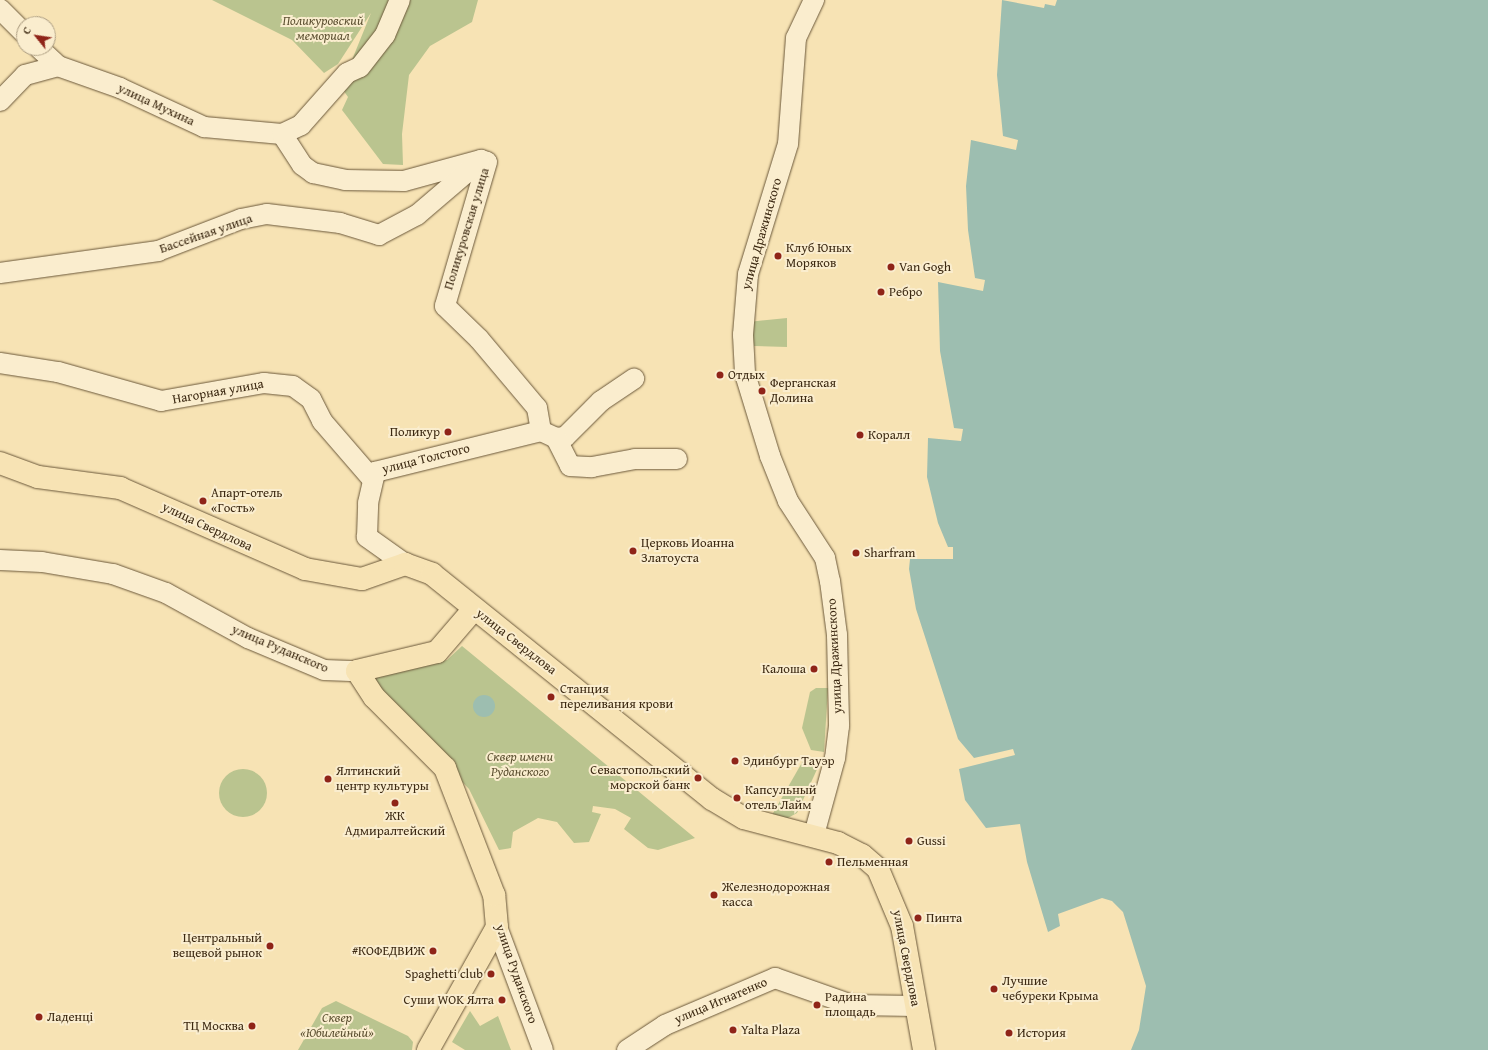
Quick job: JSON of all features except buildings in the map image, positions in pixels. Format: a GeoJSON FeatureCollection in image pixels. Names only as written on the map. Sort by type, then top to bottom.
{"type":"FeatureCollection","features":[{"type":"Feature","properties":{"kind":"main road","name":"улица Свердлова"},"geometry":{"type":"LineString","coordinates":[[0,463],[38,477],[120,488],[180,512],[261,553],[342,578],[362,579],[405,564],[432,574],[712,798],[744,818],[814,835],[862,855],[878,869],[902,926],[924,1050]]}},
{"type":"Feature","properties":{"kind":"main road"},"geometry":{"type":"LineString","coordinates":[[357,671],[380,663],[414,659],[437,652],[474,609]]}},
{"type":"Feature","properties":{"kind":"main road","name":"улица Руданского"},"geometry":{"type":"LineString","coordinates":[[357,671],[374,697],[445,768],[494,895],[496,927]]}},
{"type":"Feature","properties":{"kind":"main road"},"geometry":{"type":"LineString","coordinates":[[428,1050],[496,927]]}},
{"type":"Feature","properties":{"kind":"street"},"geometry":{"type":"LineString","coordinates":[[282,134],[301,125],[347,73],[360,67],[385,35],[400,0]]}},
{"type":"Feature","properties":{"kind":"street","name":"улица Дражинского"},"geometry":{"type":"LineString","coordinates":[[814,0],[796,38],[788,144],[748,274],[742,335],[746,374],[770,456],[788,501],[825,558],[837,635],[839,726],[835,758],[814,835]]}},
{"type":"Feature","properties":{"kind":"street"},"geometry":{"type":"LineString","coordinates":[[0,9],[16,25]]}},
{"type":"Feature","properties":{"kind":"street","name":"улица Мухина"},"geometry":{"type":"LineString","coordinates":[[48,56],[58,66],[120,88],[204,127],[282,134]]}},
{"type":"Feature","properties":{"kind":"street"},"geometry":{"type":"LineString","coordinates":[[0,82],[58,66]]}},
{"type":"Feature","properties":{"kind":"street"},"geometry":{"type":"LineString","coordinates":[[0,101],[24,75]]}},
{"type":"Feature","properties":{"kind":"street","name":"Поликуровская улица"},"geometry":{"type":"LineString","coordinates":[[282,134],[302,165],[313,173],[345,180],[404,181],[481,160],[487,162],[486,174],[477,194],[445,306],[479,339],[537,408],[549,434]]}},
{"type":"Feature","properties":{"kind":"street","name":"Бассейная улица"},"geometry":{"type":"LineString","coordinates":[[0,273],[158,251],[241,219],[267,214],[340,223],[379,235],[417,215],[481,160]]}},
{"type":"Feature","properties":{"kind":"street","name":"Нагорная улица"},"geometry":{"type":"LineString","coordinates":[[0,363],[58,372],[161,401],[264,383],[293,386],[311,399],[322,421],[372,479]]}},
{"type":"Feature","properties":{"kind":"street"},"geometry":{"type":"LineString","coordinates":[[549,434],[565,436],[585,421],[601,401],[634,379]]}},
{"type":"Feature","properties":{"kind":"street"},"geometry":{"type":"LineString","coordinates":[[549,434],[570,466],[592,467],[635,459],[677,459]]}},
{"type":"Feature","properties":{"kind":"street","name":"улица Толстого"},"geometry":{"type":"LineString","coordinates":[[405,564],[367,537],[372,479],[375,472],[549,434]]}},
{"type":"Feature","properties":{"kind":"street","name":"улица Руданского"},"geometry":{"type":"LineString","coordinates":[[0,560],[42,562],[113,574],[166,594],[248,638],[318,667],[336,672],[357,671]]}},
{"type":"Feature","properties":{"kind":"street","name":"улица Руданского"},"geometry":{"type":"LineString","coordinates":[[496,927],[543,1050]]}},
{"type":"Feature","properties":{"kind":"street","name":"улица Игнатенко"},"geometry":{"type":"LineString","coordinates":[[627,1050],[665,1025],[775,978],[852,1005],[915,1006]]}},
{"type":"Feature","properties":{"kind":"green space","name":"Поликуровский мемориал"},"geometry":{"type":"Polygon","coordinates":[[[212,0],[478,0],[472,22],[430,46],[409,75],[402,134],[403,165],[383,164],[342,110],[348,97],[341,87],[371,13],[338,64],[324,73],[292,40],[212,0]]]}},
{"type":"Feature","properties":{"kind":"green space"},"geometry":{"type":"Polygon","coordinates":[[[787,318],[787,347],[754,346],[748,322],[787,318]]]}},
{"type":"Feature","properties":{"kind":"green space","name":"Сквер имени Руданского"},"geometry":{"type":"Polygon","coordinates":[[[462,646],[695,838],[658,850],[648,848],[624,829],[631,818],[615,809],[593,806],[592,812],[601,814],[589,842],[574,843],[557,822],[538,818],[513,832],[511,848],[499,850],[469,789],[362,677],[447,660],[462,646]]]}},
{"type":"Feature","properties":{"kind":"green space"},"geometry":{"type":"Polygon","coordinates":[[[816,688],[828,688],[824,752],[811,750],[802,728],[810,692],[816,688]]]}},
{"type":"Feature","properties":{"kind":"green space"},"geometry":{"type":"Polygon","coordinates":[[[804,759],[819,765],[797,813],[786,819],[772,815],[804,759]]]}},
{"type":"Feature","properties":{"kind":"green space"},"geometry":{"type":"Polygon","coordinates":[[[243,769],[252,771],[260,776],[265,784],[267,793],[265,802],[260,810],[252,815],[243,817],[234,815],[226,810],[221,802],[219,793],[221,784],[226,776],[234,771],[243,769]]]}},
{"type":"Feature","properties":{"kind":"green space","name":"Сквер «Юбилейный»"},"geometry":{"type":"Polygon","coordinates":[[[336,1001],[408,1036],[413,1042],[412,1050],[298,1050],[322,1008],[336,1001]]]}},
{"type":"Feature","properties":{"kind":"green space"},"geometry":{"type":"Polygon","coordinates":[[[470,1011],[480,1026],[498,1016],[511,1050],[465,1050],[452,1042],[470,1011]]]}},
{"type":"Feature","properties":{"kind":"shaded area"},"geometry":{"type":"Polygon","coordinates":[[[1002,0],[1044,8],[1045,4],[1055,6],[1057,0],[1488,0],[1488,1050],[1131,1050],[1139,1030],[1146,986],[1123,912],[1112,901],[1102,898],[1058,914],[1060,926],[1048,932],[1027,862],[1020,824],[986,828],[965,800],[959,769],[1015,755],[1013,749],[974,758],[958,739],[916,609],[909,569],[910,559],[953,559],[953,547],[948,547],[938,523],[927,477],[928,438],[961,441],[963,429],[954,428],[940,351],[938,282],[983,291],[985,280],[975,278],[968,230],[966,186],[971,140],[1016,150],[1018,140],[1003,136],[997,75],[1002,0]]]}},
{"type":"Feature","properties":{"kind":"shaded area"},"geometry":{"type":"Polygon","coordinates":[[[484,695],[488,696],[494,702],[494,710],[488,716],[484,717],[480,716],[474,710],[473,706],[474,702],[480,696],[484,695]]]}},
{"type":"Feature","properties":{"kind":"place","name":"Клуб Юных Моряков"},"geometry":{"type":"Point","coordinates":[778,256]}},
{"type":"Feature","properties":{"kind":"place","name":"Van Gogh"},"geometry":{"type":"Point","coordinates":[891,267]}},
{"type":"Feature","properties":{"kind":"place","name":"Ребро"},"geometry":{"type":"Point","coordinates":[881,292]}},
{"type":"Feature","properties":{"kind":"place","name":"Отдых"},"geometry":{"type":"Point","coordinates":[720,375]}},
{"type":"Feature","properties":{"kind":"place","name":"Ферганская Долина"},"geometry":{"type":"Point","coordinates":[762,391]}},
{"type":"Feature","properties":{"kind":"place","name":"Поликур"},"geometry":{"type":"Point","coordinates":[448,432]}},
{"type":"Feature","properties":{"kind":"place","name":"Коралл"},"geometry":{"type":"Point","coordinates":[860,435]}},
{"type":"Feature","properties":{"kind":"place","name":"Апарт-отель «Гость»"},"geometry":{"type":"Point","coordinates":[203,501]}},
{"type":"Feature","properties":{"kind":"place","name":"Церковь Иоанна Златоуста"},"geometry":{"type":"Point","coordinates":[633,551]}},
{"type":"Feature","properties":{"kind":"place","name":"Sharfram"},"geometry":{"type":"Point","coordinates":[856,553]}},
{"type":"Feature","properties":{"kind":"place","name":"Калоша"},"geometry":{"type":"Point","coordinates":[814,669]}},
{"type":"Feature","properties":{"kind":"place","name":"Станция переливания крови"},"geometry":{"type":"Point","coordinates":[551,697]}},
{"type":"Feature","properties":{"kind":"place","name":"Эдинбург Тауэр"},"geometry":{"type":"Point","coordinates":[735,761]}},
{"type":"Feature","properties":{"kind":"place","name":"Севастопольский морской банк"},"geometry":{"type":"Point","coordinates":[698,778]}},
{"type":"Feature","properties":{"kind":"place","name":"Ялтинский центр культуры"},"geometry":{"type":"Point","coordinates":[328,779]}},
{"type":"Feature","properties":{"kind":"place","name":"Капсульный отель Лайм"},"geometry":{"type":"Point","coordinates":[737,798]}},
{"type":"Feature","properties":{"kind":"place","name":"ЖК Адмиралтейский"},"geometry":{"type":"Point","coordinates":[395,803]}},
{"type":"Feature","properties":{"kind":"place","name":"Gussi"},"geometry":{"type":"Point","coordinates":[909,841]}},
{"type":"Feature","properties":{"kind":"place","name":"Пельменная"},"geometry":{"type":"Point","coordinates":[829,862]}},
{"type":"Feature","properties":{"kind":"place","name":"Железнодорожная касса"},"geometry":{"type":"Point","coordinates":[714,895]}},
{"type":"Feature","properties":{"kind":"place","name":"Пинта"},"geometry":{"type":"Point","coordinates":[918,918]}},
{"type":"Feature","properties":{"kind":"place","name":"Центральный вещевой рынок"},"geometry":{"type":"Point","coordinates":[270,946]}},
{"type":"Feature","properties":{"kind":"place","name":"#КОФЕДВИЖ"},"geometry":{"type":"Point","coordinates":[433,951]}},
{"type":"Feature","properties":{"kind":"place","name":"Spaghetti club"},"geometry":{"type":"Point","coordinates":[491,974]}},
{"type":"Feature","properties":{"kind":"place","name":"Лучшие чебуреки Крыма"},"geometry":{"type":"Point","coordinates":[994,989]}},
{"type":"Feature","properties":{"kind":"place","name":"Суши WOK Ялта"},"geometry":{"type":"Point","coordinates":[502,1000]}},
{"type":"Feature","properties":{"kind":"place","name":"Радина площадь"},"geometry":{"type":"Point","coordinates":[817,1005]}},
{"type":"Feature","properties":{"kind":"place","name":"Ладенці"},"geometry":{"type":"Point","coordinates":[39,1017]}},
{"type":"Feature","properties":{"kind":"place","name":"ТЦ Москва"},"geometry":{"type":"Point","coordinates":[252,1026]}},
{"type":"Feature","properties":{"kind":"place","name":"Yalta Plaza"},"geometry":{"type":"Point","coordinates":[733,1030]}},
{"type":"Feature","properties":{"kind":"place","name":"История"},"geometry":{"type":"Point","coordinates":[1009,1033]}}]}
